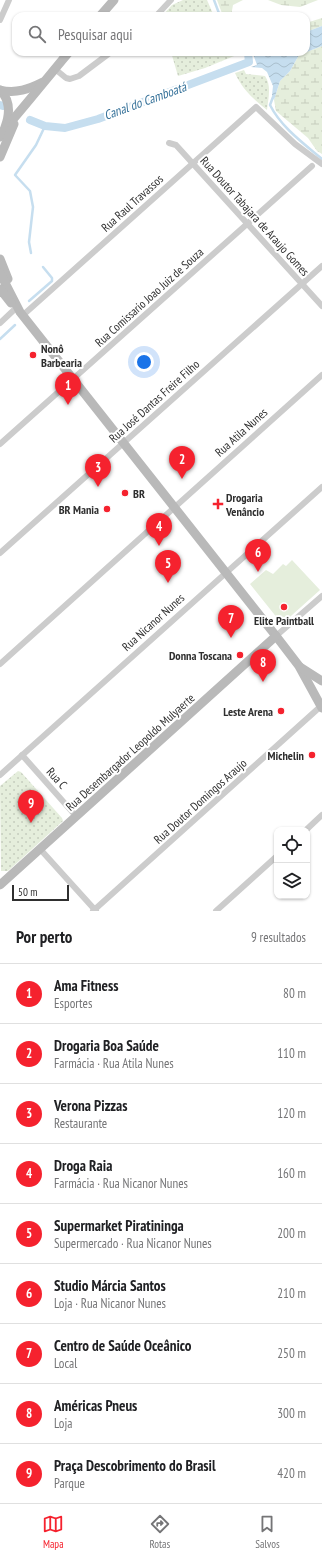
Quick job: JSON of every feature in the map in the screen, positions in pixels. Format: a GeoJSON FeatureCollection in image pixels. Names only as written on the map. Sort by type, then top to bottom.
{"type":"FeatureCollection","features":[{"type":"Feature","properties":{"kind":"street"},"geometry":{"type":"LineString","coordinates":[[0,20],[8,0]]}},
{"type":"Feature","properties":{"kind":"street"},"geometry":{"type":"LineString","coordinates":[[104,12],[114,0]]}},
{"type":"Feature","properties":{"kind":"street"},"geometry":{"type":"LineString","coordinates":[[160,12],[171,0]]}},
{"type":"Feature","properties":{"kind":"street"},"geometry":{"type":"LineString","coordinates":[[2,134],[66,56]]}},
{"type":"Feature","properties":{"kind":"street"},"geometry":{"type":"LineString","coordinates":[[55,69],[66,78],[75,78],[105,56]]}},
{"type":"Feature","properties":{"kind":"street"},"geometry":{"type":"LineString","coordinates":[[0,90],[12,92],[23,90],[43,82]]}},
{"type":"Feature","properties":{"kind":"street"},"geometry":{"type":"LineString","coordinates":[[0,90],[6,96],[9,108],[8,117],[2,134]]}},
{"type":"Feature","properties":{"kind":"street","name":"Rua Raul Travassos"},"geometry":{"type":"LineString","coordinates":[[0,323],[19,312],[256,107],[295,144],[322,164]]}},
{"type":"Feature","properties":{"kind":"street"},"geometry":{"type":"LineString","coordinates":[[0,157],[20,112]]}},
{"type":"Feature","properties":{"kind":"street","name":"Rua Doutor Tabajara de Araujo Gomes"},"geometry":{"type":"LineString","coordinates":[[169,143],[176,145],[322,306]]}},
{"type":"Feature","properties":{"kind":"street","name":"Rua Comissario Joao Juiz de Souza"},"geometry":{"type":"LineString","coordinates":[[0,444],[312,166]]}},
{"type":"Feature","properties":{"kind":"street"},"geometry":{"type":"LineString","coordinates":[[0,258],[14,290],[19,312]]}},
{"type":"Feature","properties":{"kind":"street","name":"Rua José Dantas Freire Filho"},"geometry":{"type":"LineString","coordinates":[[0,553],[322,266]]}},
{"type":"Feature","properties":{"kind":"street"},"geometry":{"type":"LineString","coordinates":[[0,273],[19,312]]}},
{"type":"Feature","properties":{"kind":"street"},"geometry":{"type":"LineString","coordinates":[[0,289],[276,636],[299,666],[322,707]]}},
{"type":"Feature","properties":{"kind":"street","name":"Rua Atila Nunes"},"geometry":{"type":"LineString","coordinates":[[174,507],[322,375]]}},
{"type":"Feature","properties":{"kind":"street","name":"Rua Nicanor Nunes"},"geometry":{"type":"LineString","coordinates":[[0,775],[322,487]]}},
{"type":"Feature","properties":{"kind":"street"},"geometry":{"type":"LineString","coordinates":[[0,664],[174,507]]}},
{"type":"Feature","properties":{"kind":"street"},"geometry":{"type":"LineString","coordinates":[[276,636],[322,596]]}},
{"type":"Feature","properties":{"kind":"street","name":"Rua Desembargador Leopoldo Mulyaerte"},"geometry":{"type":"LineString","coordinates":[[2,880],[40,849],[276,636]]}},
{"type":"Feature","properties":{"kind":"street"},"geometry":{"type":"LineString","coordinates":[[299,666],[322,681]]}},
{"type":"Feature","properties":{"kind":"street","name":"Rua Doutor Domingos Araujo"},"geometry":{"type":"LineString","coordinates":[[95,910],[322,707]]}},
{"type":"Feature","properties":{"kind":"street","name":"Rua C"},"geometry":{"type":"LineString","coordinates":[[22,755],[76,816]]}},
{"type":"Feature","properties":{"kind":"street"},"geometry":{"type":"LineString","coordinates":[[309,827],[322,815]]}},
{"type":"Feature","properties":{"kind":"street"},"geometry":{"type":"LineString","coordinates":[[40,849],[95,910]]}},
{"type":"Feature","properties":{"kind":"street"},"geometry":{"type":"LineString","coordinates":[[216,911],[274,859]]}},
{"type":"Feature","properties":{"kind":"green space"},"geometry":{"type":"Polygon","coordinates":[[[183,0],[207,0],[212,12],[166,12],[172,5],[183,0]]]}},
{"type":"Feature","properties":{"kind":"green space"},"geometry":{"type":"Polygon","coordinates":[[[217,0],[243,0],[233,5],[232,12],[222,12],[217,0]]]}},
{"type":"Feature","properties":{"kind":"green space"},"geometry":{"type":"Polygon","coordinates":[[[268,0],[318,0],[300,7],[281,5],[268,0]]]}},
{"type":"Feature","properties":{"kind":"green space"},"geometry":{"type":"Polygon","coordinates":[[[322,18],[322,26],[310,30],[310,22],[322,18]]]}},
{"type":"Feature","properties":{"kind":"green space"},"geometry":{"type":"Polygon","coordinates":[[[322,46],[322,154],[317,151],[308,138],[276,111],[274,100],[280,81],[290,71],[298,56],[310,56],[310,51],[322,46]]]}},
{"type":"Feature","properties":{"kind":"green space"},"geometry":{"type":"Polygon","coordinates":[[[172,56],[234,56],[205,68],[178,76],[172,56]]]}},
{"type":"Feature","properties":{"kind":"green space"},"geometry":{"type":"Polygon","coordinates":[[[244,70],[246,74],[265,76],[269,88],[267,110],[248,93],[238,79],[235,73],[244,70]]]}},
{"type":"Feature","properties":{"kind":"green space","name":"Elite Paintball"},"geometry":{"type":"Polygon","coordinates":[[[292,560],[320,590],[282,624],[250,584],[266,570],[273,574],[283,564],[286,566],[292,560]]]}},
{"type":"Feature","properties":{"kind":"green space"},"geometry":{"type":"Polygon","coordinates":[[[18,771],[21,772],[63,821],[8,871],[1,871],[0,786],[18,771]]]}},
{"type":"Feature","properties":{"kind":"water"},"geometry":{"type":"Polygon","coordinates":[[[322,26],[322,46],[310,51],[310,30],[322,26]]]}},
{"type":"Feature","properties":{"kind":"water"},"geometry":{"type":"Polygon","coordinates":[[[254,56],[298,56],[290,71],[280,81],[274,100],[272,95],[273,86],[267,72],[262,68],[251,67],[257,65],[254,56]]]}},
{"type":"Feature","properties":{"kind":"waterway"},"geometry":{"type":"LineString","coordinates":[[214,0],[218,12]]}},
{"type":"Feature","properties":{"kind":"waterway","name":"Canal do Camboatá"},"geometry":{"type":"LineString","coordinates":[[30,120],[45,126],[65,128],[98,119],[249,62],[248,56]]}},
{"type":"Feature","properties":{"kind":"waterway"},"geometry":{"type":"LineString","coordinates":[[273,97],[270,105],[286,128],[322,159]]}},
{"type":"Feature","properties":{"kind":"waterway"},"geometry":{"type":"LineString","coordinates":[[31,253],[29,242],[33,207],[30,191],[15,175],[36,145],[45,126]]}},
{"type":"Feature","properties":{"kind":"waterway"},"geometry":{"type":"LineString","coordinates":[[29,301],[52,281],[52,278],[43,267]]}},
{"type":"Feature","properties":{"kind":"waterway"},"geometry":{"type":"LineString","coordinates":[[0,339],[15,325]]}},
{"type":"Feature","properties":{"kind":"place","name":"Nonô Barbearia"},"geometry":{"type":"Point","coordinates":[33,355]}},
{"type":"Feature","properties":{"kind":"place","name":"Ama Fitness"},"geometry":{"type":"Point","coordinates":[68,405]}},
{"type":"Feature","properties":{"kind":"place","name":"Drogaria Boa Saúde"},"geometry":{"type":"Point","coordinates":[182,479]}},
{"type":"Feature","properties":{"kind":"place","name":"Verona Pizzas"},"geometry":{"type":"Point","coordinates":[98,487]}},
{"type":"Feature","properties":{"kind":"place","name":"BR"},"geometry":{"type":"Point","coordinates":[125,493]}},
{"type":"Feature","properties":{"kind":"place","name":"Drogaria Venâncio"},"geometry":{"type":"Point","coordinates":[218,504]}},
{"type":"Feature","properties":{"kind":"place","name":"BR Mania"},"geometry":{"type":"Point","coordinates":[107,509]}},
{"type":"Feature","properties":{"kind":"place","name":"Droga Raia"},"geometry":{"type":"Point","coordinates":[159,546]}},
{"type":"Feature","properties":{"kind":"place","name":"Studio Márcia Santos"},"geometry":{"type":"Point","coordinates":[258,572]}},
{"type":"Feature","properties":{"kind":"place","name":"Supermarket Piratininga"},"geometry":{"type":"Point","coordinates":[168,583]}},
{"type":"Feature","properties":{"kind":"place","name":"Elite Paintball"},"geometry":{"type":"Point","coordinates":[284,607]}},
{"type":"Feature","properties":{"kind":"place","name":"Centro de Saúde Oceânico"},"geometry":{"type":"Point","coordinates":[231,638]}},
{"type":"Feature","properties":{"kind":"place","name":"Donna Toscana"},"geometry":{"type":"Point","coordinates":[240,655]}},
{"type":"Feature","properties":{"kind":"place","name":"Américas Pneus"},"geometry":{"type":"Point","coordinates":[263,682]}},
{"type":"Feature","properties":{"kind":"place","name":"Leste Arena"},"geometry":{"type":"Point","coordinates":[281,711]}},
{"type":"Feature","properties":{"kind":"place","name":"Michelin"},"geometry":{"type":"Point","coordinates":[312,755]}},
{"type":"Feature","properties":{"kind":"place","name":"Praça Descobrimento do Brasil"},"geometry":{"type":"Point","coordinates":[31,823]}}]}
